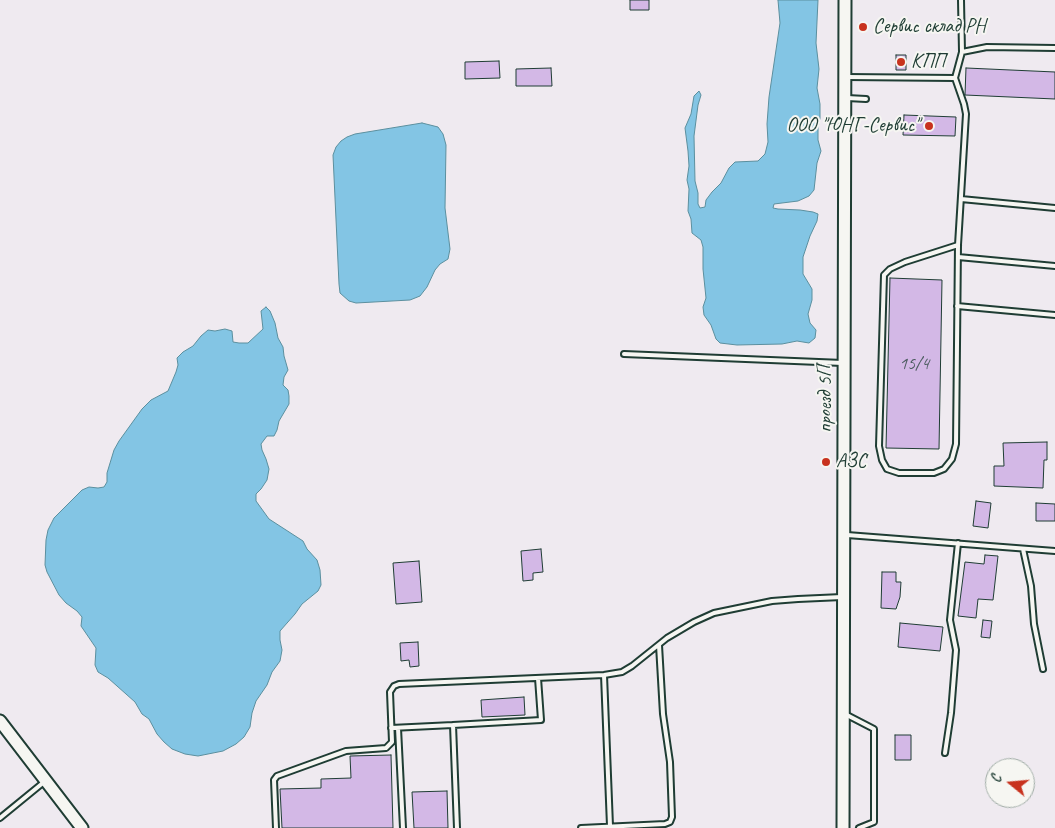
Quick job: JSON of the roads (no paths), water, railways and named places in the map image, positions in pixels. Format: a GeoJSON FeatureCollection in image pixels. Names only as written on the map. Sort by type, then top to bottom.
{"type":"FeatureCollection","features":[{"type":"Feature","properties":{"kind":"street","name":"проезд 5П"},"geometry":{"type":"LineString","coordinates":[[843,828],[845,0]]}},
{"type":"Feature","properties":{"kind":"street"},"geometry":{"type":"LineString","coordinates":[[0,720],[82,828]]}},
{"type":"Feature","properties":{"kind":"lane"},"geometry":{"type":"LineString","coordinates":[[958,246],[905,262],[890,269],[884,276],[879,446],[882,460],[887,469],[900,473],[934,474],[944,469],[952,459],[956,444],[958,246],[966,114],[955,78],[962,52],[961,0]]}},
{"type":"Feature","properties":{"kind":"lane"},"geometry":{"type":"LineString","coordinates":[[962,52],[987,47],[1055,48]]}},
{"type":"Feature","properties":{"kind":"lane"},"geometry":{"type":"LineString","coordinates":[[845,77],[955,78]]}},
{"type":"Feature","properties":{"kind":"lane"},"geometry":{"type":"LineString","coordinates":[[845,98],[866,99]]}},
{"type":"Feature","properties":{"kind":"lane"},"geometry":{"type":"LineString","coordinates":[[961,199],[1055,208]]}},
{"type":"Feature","properties":{"kind":"lane"},"geometry":{"type":"LineString","coordinates":[[958,256],[1055,266]]}},
{"type":"Feature","properties":{"kind":"lane"},"geometry":{"type":"LineString","coordinates":[[957,306],[1055,315]]}},
{"type":"Feature","properties":{"kind":"lane"},"geometry":{"type":"LineString","coordinates":[[624,354],[845,363]]}},
{"type":"Feature","properties":{"kind":"lane"},"geometry":{"type":"LineString","coordinates":[[844,534],[1055,551]]}},
{"type":"Feature","properties":{"kind":"lane"},"geometry":{"type":"LineString","coordinates":[[945,754],[951,713],[956,650],[950,620],[958,544]]}},
{"type":"Feature","properties":{"kind":"lane"},"geometry":{"type":"LineString","coordinates":[[1023,549],[1031,586],[1034,624],[1043,669]]}},
{"type":"Feature","properties":{"kind":"lane"},"geometry":{"type":"LineString","coordinates":[[276,828],[274,780],[277,776],[346,751],[386,748],[392,742],[390,692],[394,686],[399,684],[604,675],[622,672],[694,622],[714,613],[772,602],[844,597]]}},
{"type":"Feature","properties":{"kind":"lane"},"geometry":{"type":"LineString","coordinates":[[581,828],[665,824],[670,822],[672,818],[670,762],[663,714],[659,645]]}},
{"type":"Feature","properties":{"kind":"lane"},"geometry":{"type":"LineString","coordinates":[[604,675],[610,826]]}},
{"type":"Feature","properties":{"kind":"lane"},"geometry":{"type":"LineString","coordinates":[[391,728],[541,720],[538,678]]}},
{"type":"Feature","properties":{"kind":"lane"},"geometry":{"type":"LineString","coordinates":[[843,714],[874,729],[874,822],[859,828]]}},
{"type":"Feature","properties":{"kind":"lane"},"geometry":{"type":"LineString","coordinates":[[453,725],[457,828]]}},
{"type":"Feature","properties":{"kind":"lane"},"geometry":{"type":"LineString","coordinates":[[398,728],[403,828]]}},
{"type":"Feature","properties":{"kind":"lane"},"geometry":{"type":"LineString","coordinates":[[0,818],[46,781]]}},
{"type":"Feature","properties":{"kind":"water"},"geometry":{"type":"Polygon","coordinates":[[[778,0],[818,0],[816,43],[819,69],[817,88],[820,104],[818,140],[821,151],[817,163],[814,190],[809,196],[798,201],[774,204],[773,208],[800,210],[818,214],[803,257],[803,274],[812,289],[812,300],[808,314],[810,323],[816,330],[815,338],[809,343],[797,341],[782,344],[737,345],[720,343],[704,315],[703,307],[706,298],[703,247],[701,240],[692,233],[691,219],[688,211],[689,189],[687,180],[689,166],[685,128],[691,114],[694,96],[699,91],[701,95],[694,136],[695,181],[698,204],[700,208],[705,207],[706,200],[721,183],[729,168],[735,162],[758,161],[765,154],[768,142],[769,97],[780,23],[778,0]]]}},
{"type":"Feature","properties":{"kind":"water"},"geometry":{"type":"Polygon","coordinates":[[[422,123],[438,127],[443,134],[446,145],[445,208],[450,249],[448,259],[435,270],[427,287],[420,296],[410,300],[356,303],[349,301],[340,293],[339,284],[333,155],[336,147],[341,141],[355,134],[422,123]]]}},
{"type":"Feature","properties":{"kind":"water"},"geometry":{"type":"Polygon","coordinates":[[[266,307],[270,311],[278,338],[283,347],[288,370],[284,377],[283,385],[288,390],[289,404],[279,421],[274,436],[267,436],[261,444],[269,469],[267,480],[256,494],[256,501],[269,519],[303,541],[307,549],[317,560],[321,585],[318,591],[302,604],[280,631],[282,650],[280,661],[256,701],[250,727],[244,737],[223,751],[198,756],[185,754],[172,749],[164,742],[135,702],[108,678],[98,672],[95,665],[96,648],[81,626],[82,617],[59,595],[47,572],[45,565],[46,540],[48,530],[54,518],[82,490],[89,487],[104,487],[107,482],[107,473],[114,450],[119,441],[142,409],[151,400],[168,391],[178,365],[177,358],[193,346],[208,330],[225,329],[232,331],[233,342],[248,343],[263,329],[261,311],[266,307]]]}},
{"type":"Feature","properties":{"kind":"place","name":"Сервис склад РН"},"geometry":{"type":"Point","coordinates":[863,27]}},
{"type":"Feature","properties":{"kind":"place","name":"КПП"},"geometry":{"type":"Point","coordinates":[901,62]}},
{"type":"Feature","properties":{"kind":"place","name":"ООО \"ЮНГ-Сервис\""},"geometry":{"type":"Point","coordinates":[929,126]}},
{"type":"Feature","properties":{"kind":"place","name":"АЗС"},"geometry":{"type":"Point","coordinates":[826,462]}}]}
